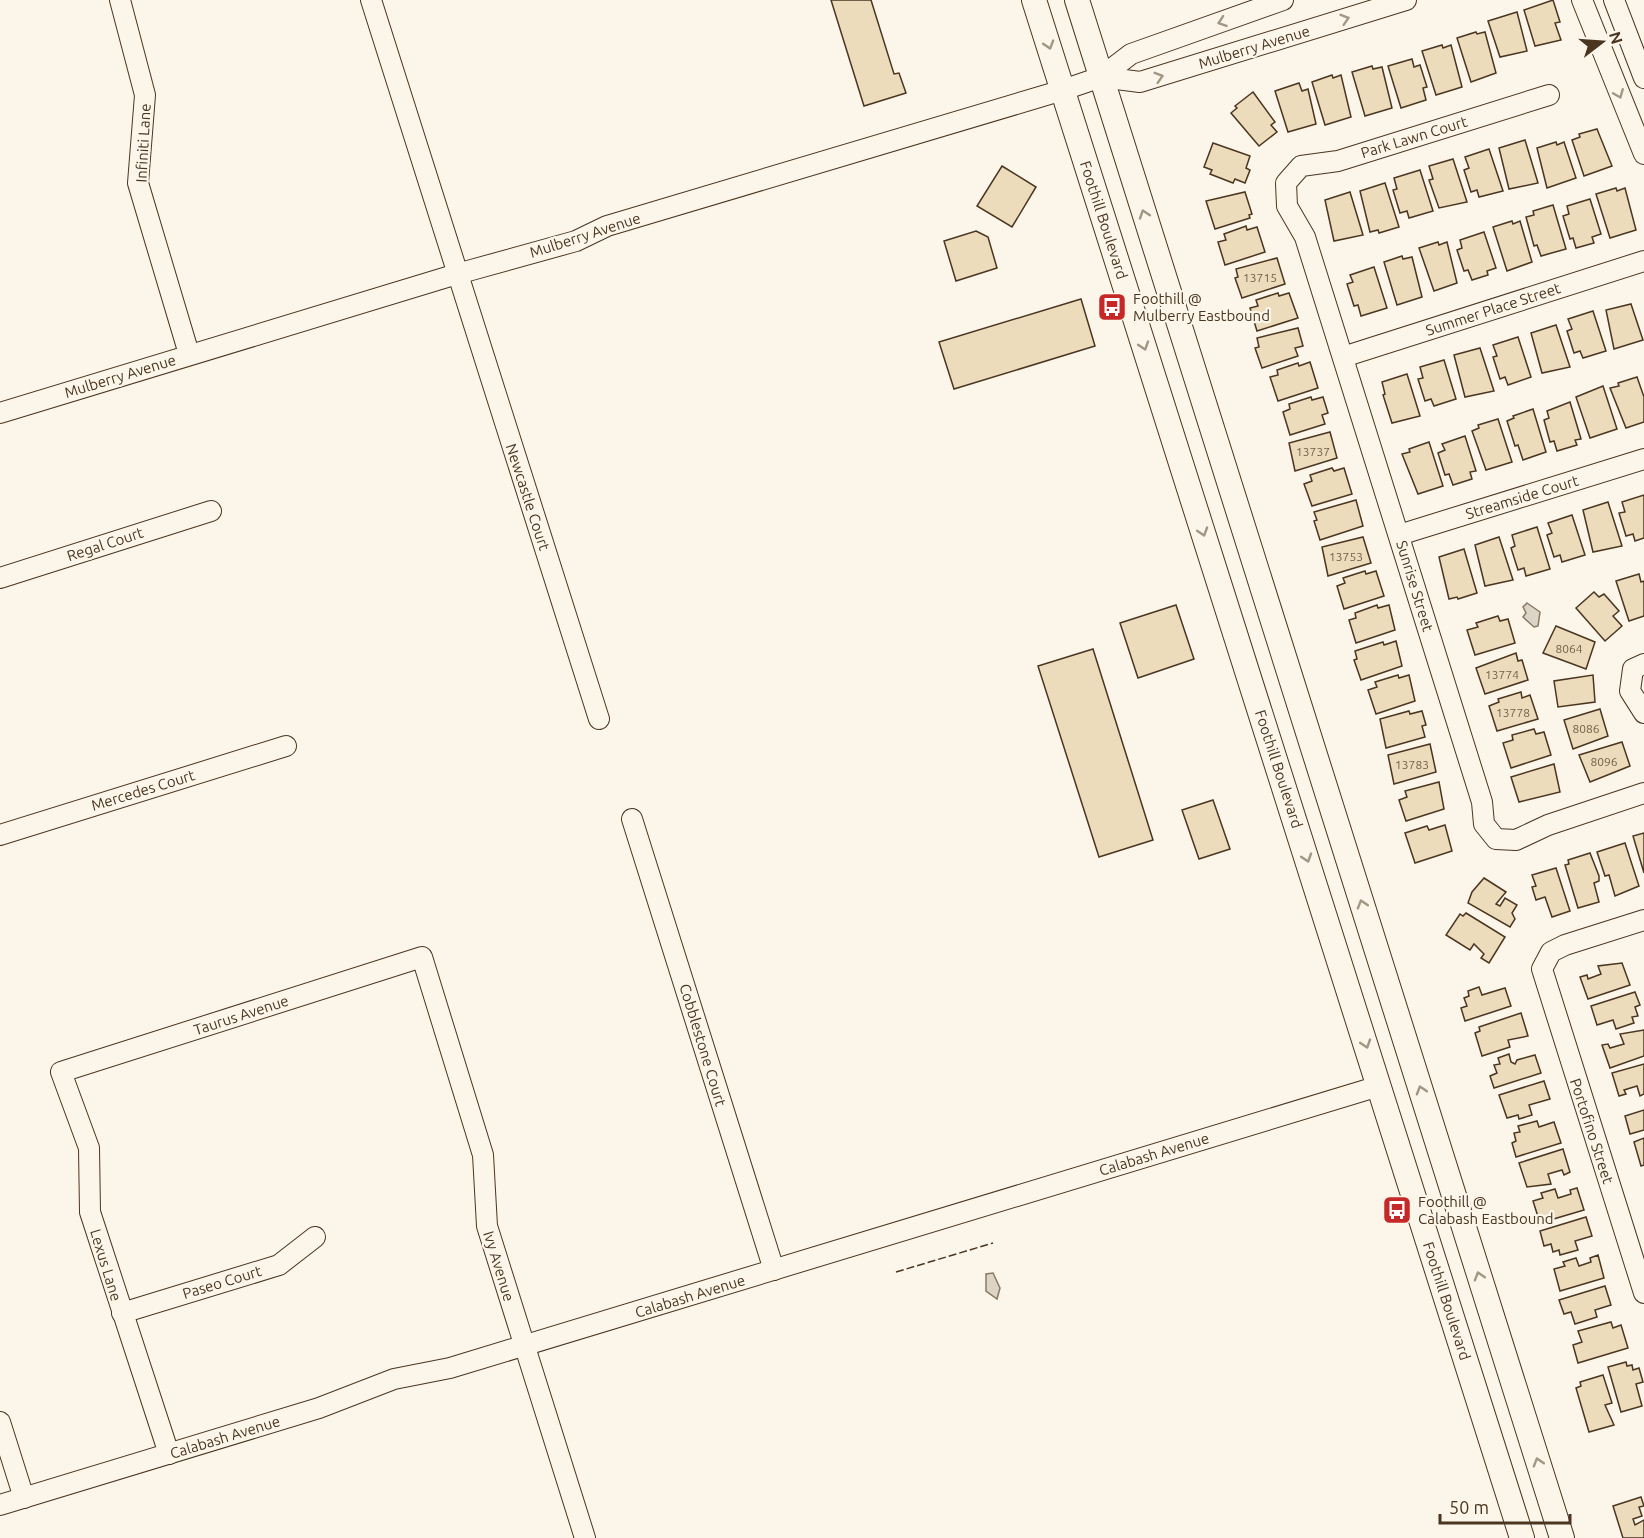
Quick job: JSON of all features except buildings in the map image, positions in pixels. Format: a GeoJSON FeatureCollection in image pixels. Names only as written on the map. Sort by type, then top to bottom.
{"type":"FeatureCollection","features":[{"type":"Feature","properties":{"kind":"main road","name":"Foothill Boulevard"},"geometry":{"type":"LineString","coordinates":[[1034,0],[1522,1538]]}},
{"type":"Feature","properties":{"kind":"main road"},"geometry":{"type":"LineString","coordinates":[[1077,0],[1562,1538]]}},
{"type":"Feature","properties":{"kind":"street","name":"Infiniti Lane"},"geometry":{"type":"LineString","coordinates":[[120,0],[145,95],[138,183],[189,354]]}},
{"type":"Feature","properties":{"kind":"street","name":"Newcastle Court"},"geometry":{"type":"LineString","coordinates":[[371,0],[599,719]]}},
{"type":"Feature","properties":{"kind":"street","name":"Mulberry Avenue"},"geometry":{"type":"LineString","coordinates":[[0,413],[457,274],[576,242],[606,226],[1063,90],[1101,77],[1134,52],[1283,0]]}},
{"type":"Feature","properties":{"kind":"street","name":"Mulberry Avenue"},"geometry":{"type":"LineString","coordinates":[[1101,77],[1140,82],[1406,0]]}},
{"type":"Feature","properties":{"kind":"street"},"geometry":{"type":"LineString","coordinates":[[1582,0],[1644,154]]}},
{"type":"Feature","properties":{"kind":"street"},"geometry":{"type":"LineString","coordinates":[[1614,0],[1644,78]]}},
{"type":"Feature","properties":{"kind":"street","name":"Park Lawn Court"},"geometry":{"type":"LineString","coordinates":[[1286,183],[1302,166],[1338,161],[1548,95]]}},
{"type":"Feature","properties":{"kind":"street","name":"Sunrise Street"},"geometry":{"type":"LineString","coordinates":[[1286,183],[1287,206],[1305,237],[1482,802],[1484,824],[1496,839],[1516,840],[1548,825],[1644,793]]}},
{"type":"Feature","properties":{"kind":"street","name":"Summer Place Street"},"geometry":{"type":"LineString","coordinates":[[1343,357],[1644,261]]}},
{"type":"Feature","properties":{"kind":"street","name":"Streamside Court"},"geometry":{"type":"LineString","coordinates":[[1399,535],[1644,459]]}},
{"type":"Feature","properties":{"kind":"street","name":"Regal Court"},"geometry":{"type":"LineString","coordinates":[[0,578],[211,511]]}},
{"type":"Feature","properties":{"kind":"street"},"geometry":{"type":"LineString","coordinates":[[1644,664],[1633,669],[1630,691],[1644,713]]}},
{"type":"Feature","properties":{"kind":"street","name":"Mercedes Court"},"geometry":{"type":"LineString","coordinates":[[0,835],[286,746]]}},
{"type":"Feature","properties":{"kind":"street","name":"Cobblestone Court"},"geometry":{"type":"LineString","coordinates":[[632,819],[774,1270]]}},
{"type":"Feature","properties":{"kind":"street","name":"Portofino Street"},"geometry":{"type":"LineString","coordinates":[[1642,1280],[1542,969],[1551,952],[1565,945],[1644,920]]}},
{"type":"Feature","properties":{"kind":"street","name":"Taurus Avenue"},"geometry":{"type":"LineString","coordinates":[[61,1072],[422,957]]}},
{"type":"Feature","properties":{"kind":"street","name":"Ivy Avenue"},"geometry":{"type":"LineString","coordinates":[[422,957],[483,1155],[487,1226],[585,1538]]}},
{"type":"Feature","properties":{"kind":"street","name":"Lexus Lane"},"geometry":{"type":"LineString","coordinates":[[61,1072],[89,1148],[90,1212],[169,1454]]}},
{"type":"Feature","properties":{"kind":"street","name":"Calabash Avenue"},"geometry":{"type":"LineString","coordinates":[[0,1505],[319,1408],[394,1380],[450,1368],[524,1346],[1379,1086]]}},
{"type":"Feature","properties":{"kind":"street","name":"Paseo Court"},"geometry":{"type":"LineString","coordinates":[[122,1313],[279,1265],[315,1238]]}},
{"type":"Feature","properties":{"kind":"street"},"geometry":{"type":"LineString","coordinates":[[0,1422],[24,1498]]}},
{"type":"Feature","properties":{"kind":"shaded area"},"geometry":{"type":"Polygon","coordinates":[[[1527,603],[1540,612],[1538,626],[1534,627],[1523,617],[1526,613],[1523,607],[1527,603]]]}},
{"type":"Feature","properties":{"kind":"shaded area"},"geometry":{"type":"Polygon","coordinates":[[[993,1273],[1000,1288],[997,1299],[986,1291],[986,1274],[993,1273]]]}},
{"type":"Feature","properties":{"kind":"fence"},"geometry":{"type":"LineString","coordinates":[[896,1272],[993,1243]]}},
{"type":"Feature","properties":{"kind":"place","name":"Foothill @ Mulberry Eastbound"},"geometry":{"type":"Point","coordinates":[1112,307]}},
{"type":"Feature","properties":{"kind":"place","name":"Foothill @ Calabash Eastbound"},"geometry":{"type":"Point","coordinates":[1397,1210]}}]}
